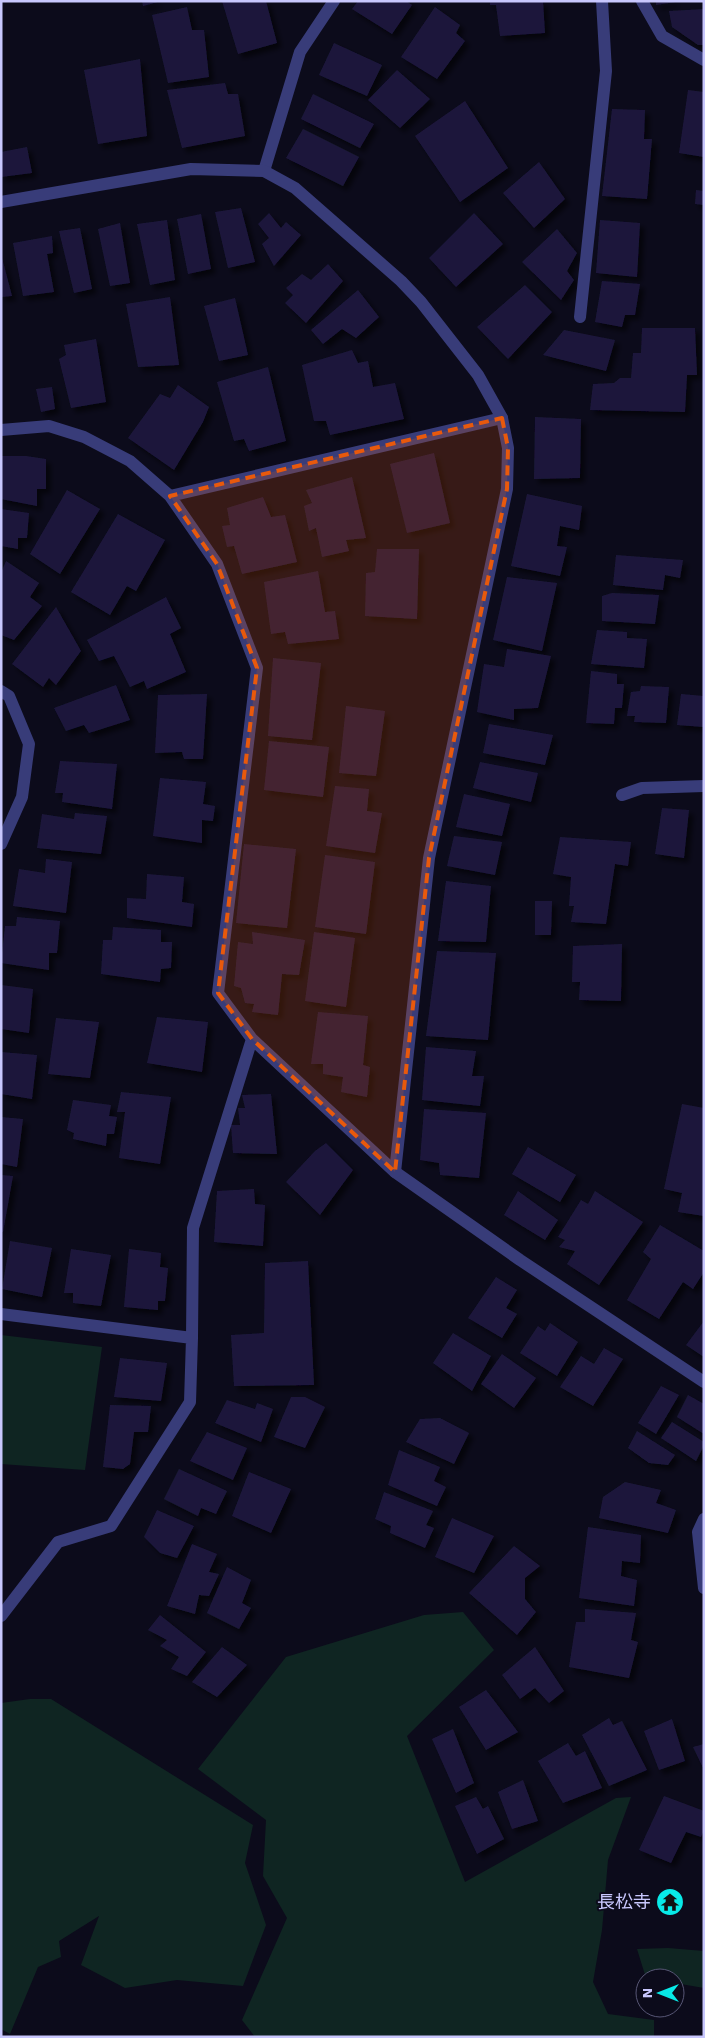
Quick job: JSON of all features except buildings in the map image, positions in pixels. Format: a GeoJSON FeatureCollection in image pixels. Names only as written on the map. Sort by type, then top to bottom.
{"type":"FeatureCollection","features":[{"type":"Feature","properties":{"kind":"street"},"geometry":{"type":"LineString","coordinates":[[264,170],[300,52],[334,1]]}},
{"type":"Feature","properties":{"kind":"street"},"geometry":{"type":"LineString","coordinates":[[580,317],[606,71],[602,1]]}},
{"type":"Feature","properties":{"kind":"street"},"geometry":{"type":"LineString","coordinates":[[642,1],[662,36],[704,60]]}},
{"type":"Feature","properties":{"kind":"street"},"geometry":{"type":"LineString","coordinates":[[1,202],[191,169],[264,170],[295,188],[421,302],[478,375],[502,418],[508,448],[507,489],[429,858],[394,1172]]}},
{"type":"Feature","properties":{"kind":"street"},"geometry":{"type":"LineString","coordinates":[[170,496],[502,418]]}},
{"type":"Feature","properties":{"kind":"street"},"geometry":{"type":"LineString","coordinates":[[1,430],[49,426],[84,437],[130,461],[170,496],[216,564],[257,668],[218,993],[252,1039],[394,1172],[528,1265],[704,1382]]}},
{"type":"Feature","properties":{"kind":"street"},"geometry":{"type":"LineString","coordinates":[[1,691],[9,696],[29,744],[22,797],[1,844]]}},
{"type":"Feature","properties":{"kind":"street"},"geometry":{"type":"LineString","coordinates":[[622,795],[642,788],[704,786]]}},
{"type":"Feature","properties":{"kind":"street"},"geometry":{"type":"LineString","coordinates":[[1,1616],[58,1542],[111,1526],[190,1402],[193,1228],[252,1039]]}},
{"type":"Feature","properties":{"kind":"street"},"geometry":{"type":"LineString","coordinates":[[1,1314],[192,1338]]}},
{"type":"Feature","properties":{"kind":"street"},"geometry":{"type":"LineString","coordinates":[[704,1519],[698,1532],[704,1588]]}},
{"type":"Feature","properties":{"kind":"highlighted area"},"geometry":{"type":"Polygon","coordinates":[[[502,418],[508,448],[507,489],[429,858],[395,1172],[252,1039],[218,993],[257,668],[217,564],[170,496],[502,418]]]}},
{"type":"Feature","properties":{"kind":"green space"},"geometry":{"type":"Polygon","coordinates":[[[1,1335],[102,1347],[85,1470],[1,1464],[1,1335]]]}},
{"type":"Feature","properties":{"kind":"green space"},"geometry":{"type":"Polygon","coordinates":[[[463,1612],[494,1650],[407,1736],[465,1882],[616,1798],[631,1797],[608,1860],[602,1930],[593,1982],[608,2014],[654,2020],[654,2037],[255,2037],[242,2020],[287,1918],[263,1876],[266,1820],[198,1769],[286,1657],[424,1615],[463,1612]]]}},
{"type":"Feature","properties":{"kind":"green space"},"geometry":{"type":"Polygon","coordinates":[[[30,1699],[51,1699],[253,1825],[245,1863],[266,1925],[243,1986],[177,1980],[125,1988],[81,1965],[99,1916],[59,1941],[61,1957],[38,1967],[10,2034],[1,2029],[1,1703],[30,1699]]]}},
{"type":"Feature","properties":{"kind":"green space"},"geometry":{"type":"Polygon","coordinates":[[[668,1948],[704,1951],[704,1988],[685,1985],[685,1968],[643,1968],[637,1949],[668,1948]]]}},
{"type":"Feature","properties":{"kind":"place","name":"長松寺"},"geometry":{"type":"Point","coordinates":[670,1902]}}]}
